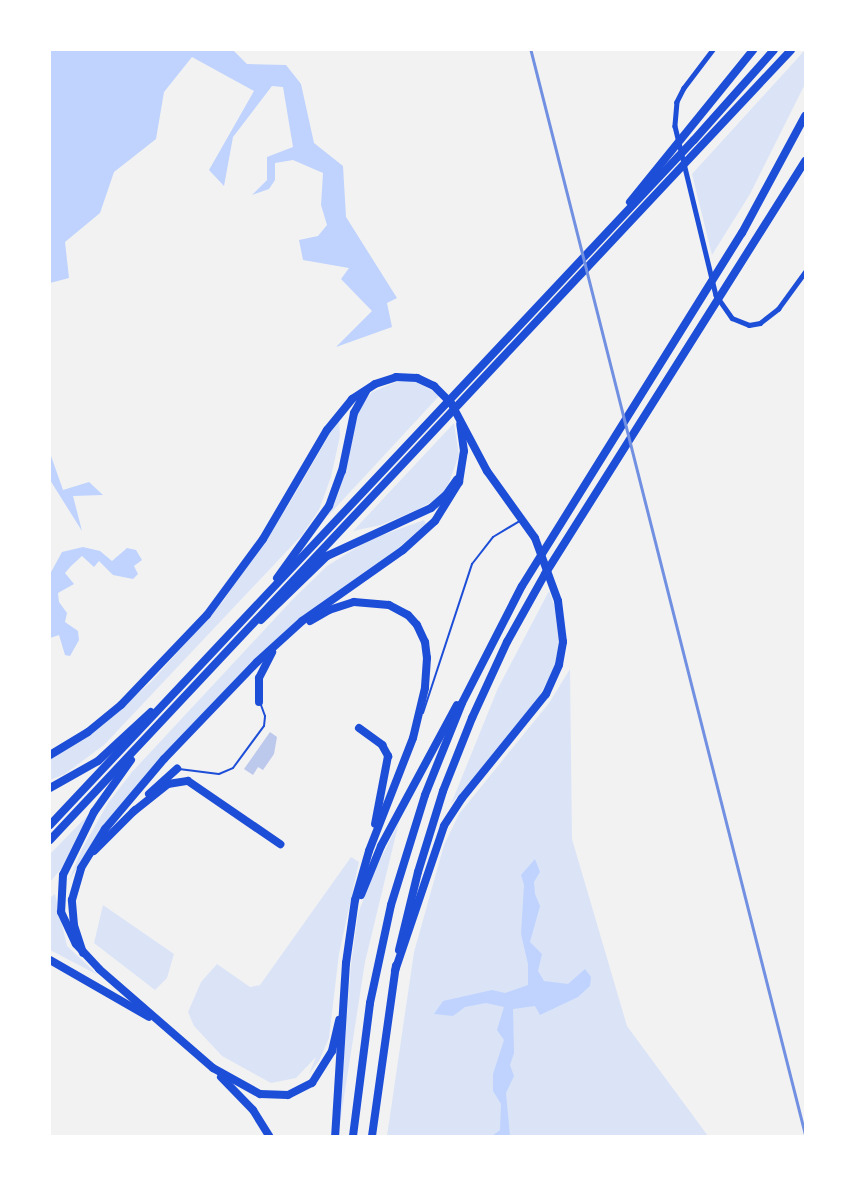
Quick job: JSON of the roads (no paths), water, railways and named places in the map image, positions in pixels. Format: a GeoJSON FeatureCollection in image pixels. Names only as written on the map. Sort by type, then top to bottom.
{"type":"FeatureCollection","features":[{"type":"Feature","properties":{"kind":"highway"},"geometry":{"type":"LineString","coordinates":[[619,219],[638,190],[691,129],[753,50]]}},
{"type":"Feature","properties":{"kind":"highway"},"geometry":{"type":"LineString","coordinates":[[50,825],[694,140],[774,50]]}},
{"type":"Feature","properties":{"kind":"highway"},"geometry":{"type":"LineString","coordinates":[[50,840],[792,50]]}},
{"type":"Feature","properties":{"kind":"highway"},"geometry":{"type":"LineString","coordinates":[[352,919],[381,846],[440,733],[476,673],[535,564],[731,252],[805,116]]}},
{"type":"Feature","properties":{"kind":"highway"},"geometry":{"type":"LineString","coordinates":[[799,170],[805,157]]}},
{"type":"Feature","properties":{"kind":"highway"},"geometry":{"type":"LineString","coordinates":[[372,1136],[395,971],[422,856],[453,765],[492,672],[545,574],[805,161]]}},
{"type":"Feature","properties":{"kind":"highway"},"geometry":{"type":"LineString","coordinates":[[50,755],[88,732],[121,705],[207,616],[263,539],[332,422],[352,399],[369,388],[396,377],[422,380],[444,394],[457,414],[487,471],[524,520],[538,544],[558,601],[563,634],[560,665],[534,712],[448,818],[430,860],[412,926],[395,971]]}},
{"type":"Feature","properties":{"kind":"highway"},"geometry":{"type":"LineString","coordinates":[[263,598],[329,506],[339,481],[356,408],[369,388]]}},
{"type":"Feature","properties":{"kind":"highway"},"geometry":{"type":"LineString","coordinates":[[83,953],[74,925],[72,906],[76,881],[87,858],[115,816],[164,759],[254,665],[314,612],[403,550],[429,527],[456,492],[462,470],[464,444],[457,414]]}},
{"type":"Feature","properties":{"kind":"highway"},"geometry":{"type":"LineString","coordinates":[[244,633],[271,612],[327,556],[436,504],[446,496],[462,470]]}},
{"type":"Feature","properties":{"kind":"highway"},"geometry":{"type":"LineString","coordinates":[[288,636],[329,610],[354,602],[382,603],[408,615],[423,636],[427,658],[425,688],[413,738],[369,851]]}},
{"type":"Feature","properties":{"kind":"highway"},"geometry":{"type":"LineString","coordinates":[[259,702],[260,678],[276,646]]}},
{"type":"Feature","properties":{"kind":"highway"},"geometry":{"type":"LineString","coordinates":[[352,1136],[370,1003],[396,888],[428,787],[476,673]]}},
{"type":"Feature","properties":{"kind":"highway"},"geometry":{"type":"LineString","coordinates":[[50,788],[98,761],[172,695]]}},
{"type":"Feature","properties":{"kind":"highway"},"geometry":{"type":"LineString","coordinates":[[156,727],[100,803],[63,875],[60,893],[62,918],[83,953],[213,1068],[252,1110],[269,1136]]}},
{"type":"Feature","properties":{"kind":"highway"},"geometry":{"type":"LineString","coordinates":[[335,1136],[344,989],[352,919],[369,851],[388,756],[382,745],[359,728]]}},
{"type":"Feature","properties":{"kind":"highway"},"geometry":{"type":"LineString","coordinates":[[87,858],[166,776],[177,768]]}},
{"type":"Feature","properties":{"kind":"highway"},"geometry":{"type":"LineString","coordinates":[[133,812],[168,784],[188,781],[280,844]]}},
{"type":"Feature","properties":{"kind":"highway"},"geometry":{"type":"LineString","coordinates":[[50,960],[124,1000],[172,1033]]}},
{"type":"Feature","properties":{"kind":"highway"},"geometry":{"type":"LineString","coordinates":[[213,1068],[260,1094],[288,1095],[306,1087],[321,1072],[332,1051],[344,989]]}},
{"type":"Feature","properties":{"kind":"street"},"geometry":{"type":"LineString","coordinates":[[713,50],[684,88],[677,102],[675,126],[716,295],[732,318],[749,324],[760,323],[778,309],[805,272]]}},
{"type":"Feature","properties":{"kind":"lane"},"geometry":{"type":"LineString","coordinates":[[413,738],[472,564],[493,537],[524,520]]}},
{"type":"Feature","properties":{"kind":"lane"},"geometry":{"type":"LineString","coordinates":[[177,768],[220,774],[233,768],[264,726],[265,716],[259,702]]}},
{"type":"Feature","properties":{"kind":"water"},"geometry":{"type":"Polygon","coordinates":[[[50,50],[233,50],[247,64],[286,65],[301,84],[314,143],[343,166],[346,217],[397,298],[387,303],[392,327],[336,347],[372,311],[341,279],[349,268],[303,260],[299,240],[318,236],[327,225],[321,205],[323,173],[293,160],[275,163],[275,180],[269,189],[252,195],[267,180],[267,157],[293,147],[283,87],[272,86],[233,137],[224,186],[209,170],[254,91],[192,57],[164,92],[156,139],[114,172],[100,213],[65,242],[69,278],[50,283],[50,50]]]}},
{"type":"Feature","properties":{"kind":"water"},"geometry":{"type":"Polygon","coordinates":[[[50,453],[63,490],[89,482],[103,495],[73,496],[82,531],[50,480],[50,453]]]}},
{"type":"Feature","properties":{"kind":"water"},"geometry":{"type":"Polygon","coordinates":[[[83,547],[100,551],[112,561],[127,548],[136,550],[142,560],[134,566],[138,574],[133,579],[113,575],[99,561],[94,567],[82,556],[65,573],[74,584],[58,593],[59,602],[67,613],[65,622],[78,631],[79,640],[70,656],[65,655],[59,635],[50,638],[50,574],[62,552],[83,547]]]}},
{"type":"Feature","properties":{"kind":"water"},"geometry":{"type":"Polygon","coordinates":[[[535,859],[540,872],[534,882],[535,894],[540,906],[530,942],[542,954],[538,971],[544,981],[568,984],[585,969],[591,977],[590,986],[578,997],[540,1015],[535,1006],[513,1009],[514,1053],[510,1065],[514,1076],[506,1093],[510,1136],[492,1136],[500,1130],[501,1104],[493,1091],[493,1074],[504,1040],[497,1030],[504,1007],[486,1003],[465,1007],[453,1016],[434,1014],[443,1001],[492,990],[505,993],[528,985],[528,964],[521,934],[524,885],[521,875],[535,859]]]}},
{"type":"Feature","properties":{"kind":"railway"},"geometry":{"type":"LineString","coordinates":[[531,50],[805,1133]]}}]}
